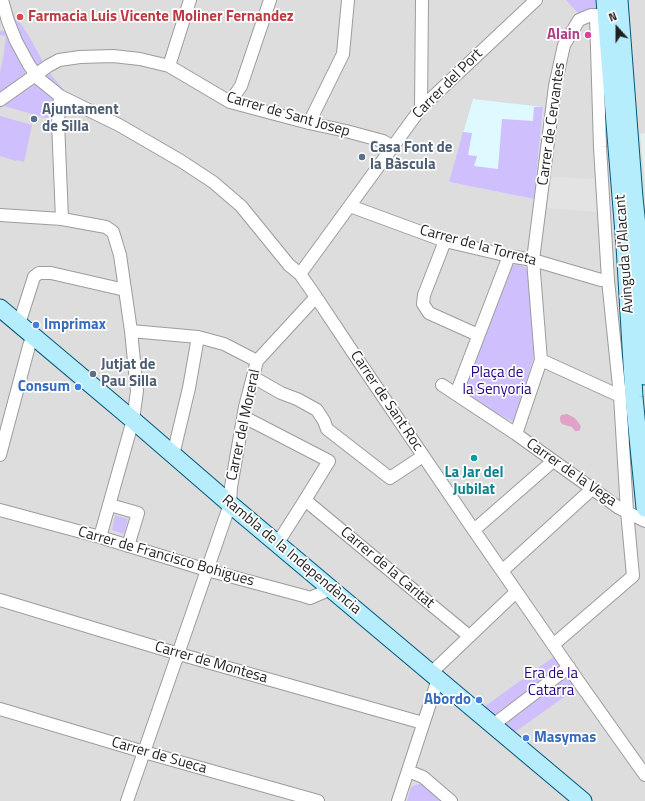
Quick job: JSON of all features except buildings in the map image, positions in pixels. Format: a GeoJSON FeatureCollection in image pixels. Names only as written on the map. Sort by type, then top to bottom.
{"type":"FeatureCollection","features":[{"type":"Feature","properties":{"kind":"main road","name":"Avinguda d'Alacant"},"geometry":{"type":"LineString","coordinates":[[619,0],[644,311],[645,376]]}},
{"type":"Feature","properties":{"kind":"main road","name":"Avinguda d'Alacant"},"geometry":{"type":"LineString","coordinates":[[602,10],[625,246],[634,397],[645,508]]}},
{"type":"Feature","properties":{"kind":"main road","name":"Rambla de la Independència"},"geometry":{"type":"LineString","coordinates":[[0,308],[277,544],[583,801]]}},
{"type":"Feature","properties":{"kind":"street"},"geometry":{"type":"LineString","coordinates":[[169,66],[190,0]]}},
{"type":"Feature","properties":{"kind":"street"},"geometry":{"type":"LineString","coordinates":[[230,102],[241,86],[270,0]]}},
{"type":"Feature","properties":{"kind":"street"},"geometry":{"type":"LineString","coordinates":[[309,123],[343,54],[348,0]]}},
{"type":"Feature","properties":{"kind":"street"},"geometry":{"type":"LineString","coordinates":[[421,108],[422,0]]}},
{"type":"Feature","properties":{"kind":"street","name":"Carrer de Sant Roc"},"geometry":{"type":"LineString","coordinates":[[1,1],[16,41],[39,79],[60,96],[119,125],[181,161],[213,182],[241,206],[289,265],[300,274],[516,592],[645,775]]}},
{"type":"Feature","properties":{"kind":"street","name":"Carrer del Port"},"geometry":{"type":"LineString","coordinates":[[300,274],[421,108],[533,1]]}},
{"type":"Feature","properties":{"kind":"street","name":"Carrer de Cervantes"},"geometry":{"type":"LineString","coordinates":[[533,260],[555,86],[564,45],[579,20],[602,10]]}},
{"type":"Feature","properties":{"kind":"street","name":"Avinguda d'Alacant"},"geometry":{"type":"LineString","coordinates":[[553,645],[633,576],[627,511],[620,396],[608,280],[600,140],[602,10]]}},
{"type":"Feature","properties":{"kind":"street","name":"Carrer de Sant Josep"},"geometry":{"type":"LineString","coordinates":[[0,100],[48,66],[59,60],[80,57],[113,56],[140,59],[169,66],[230,102],[383,141],[393,147]]}},
{"type":"Feature","properties":{"kind":"street"},"geometry":{"type":"LineString","coordinates":[[60,96],[58,122],[62,219]]}},
{"type":"Feature","properties":{"kind":"street","name":"Carrer de la Torreta"},"geometry":{"type":"LineString","coordinates":[[350,206],[446,241],[533,260],[600,280],[608,280]]}},
{"type":"Feature","properties":{"kind":"street"},"geometry":{"type":"LineString","coordinates":[[0,215],[62,219],[106,227],[113,232],[120,255],[137,392],[133,420],[100,537]]}},
{"type":"Feature","properties":{"kind":"street"},"geometry":{"type":"LineString","coordinates":[[446,241],[424,295],[423,304],[429,313],[478,335]]}},
{"type":"Feature","properties":{"kind":"street"},"geometry":{"type":"LineString","coordinates":[[459,396],[458,389],[510,256]]}},
{"type":"Feature","properties":{"kind":"street"},"geometry":{"type":"LineString","coordinates":[[442,385],[516,434],[541,360],[533,260]]}},
{"type":"Feature","properties":{"kind":"street"},"geometry":{"type":"LineString","coordinates":[[19,324],[34,277],[39,273],[51,273],[125,290]]}},
{"type":"Feature","properties":{"kind":"street","name":"Carrer del Moreral"},"geometry":{"type":"LineString","coordinates":[[127,801],[230,504],[231,487],[244,417],[257,361],[316,297]]}},
{"type":"Feature","properties":{"kind":"street"},"geometry":{"type":"LineString","coordinates":[[130,331],[198,337],[224,344],[257,361]]}},
{"type":"Feature","properties":{"kind":"street"},"geometry":{"type":"LineString","coordinates":[[0,455],[32,335]]}},
{"type":"Feature","properties":{"kind":"street"},"geometry":{"type":"LineString","coordinates":[[173,455],[189,388],[198,337]]}},
{"type":"Feature","properties":{"kind":"street"},"geometry":{"type":"LineString","coordinates":[[541,360],[620,396]]}},
{"type":"Feature","properties":{"kind":"street"},"geometry":{"type":"LineString","coordinates":[[253,377],[281,393],[297,399],[317,410],[327,429],[390,478],[423,456]]}},
{"type":"Feature","properties":{"kind":"street"},"geometry":{"type":"LineString","coordinates":[[244,417],[329,461],[306,500],[277,544]]}},
{"type":"Feature","properties":{"kind":"street","name":"Carrer de la Vega"},"geometry":{"type":"LineString","coordinates":[[516,434],[619,508],[645,521]]}},
{"type":"Feature","properties":{"kind":"street"},"geometry":{"type":"LineString","coordinates":[[474,530],[553,460]]}},
{"type":"Feature","properties":{"kind":"street"},"geometry":{"type":"LineString","coordinates":[[502,571],[592,489]]}},
{"type":"Feature","properties":{"kind":"street","name":"Carrer de la Caritat"},"geometry":{"type":"LineString","coordinates":[[306,500],[469,636]]}},
{"type":"Feature","properties":{"kind":"street"},"geometry":{"type":"LineString","coordinates":[[110,504],[138,513],[128,546]]}},
{"type":"Feature","properties":{"kind":"street","name":"Carrer de Francisco Bohigues"},"geometry":{"type":"LineString","coordinates":[[0,510],[100,537],[207,570],[310,598],[331,589]]}},
{"type":"Feature","properties":{"kind":"street"},"geometry":{"type":"LineString","coordinates":[[398,801],[423,724],[434,676],[469,636],[516,592]]}},
{"type":"Feature","properties":{"kind":"street","name":"Carrer de Montesa"},"geometry":{"type":"LineString","coordinates":[[0,600],[178,654],[423,724]]}},
{"type":"Feature","properties":{"kind":"street"},"geometry":{"type":"LineString","coordinates":[[493,725],[568,667]]}},
{"type":"Feature","properties":{"kind":"street","name":"Carrer de Sueca"},"geometry":{"type":"LineString","coordinates":[[0,709],[144,752],[318,801]]}},
{"type":"Feature","properties":{"kind":"street"},"geometry":{"type":"LineString","coordinates":[[408,771],[424,777],[451,801]]}},
{"type":"Feature","properties":{"kind":"shaded area"},"geometry":{"type":"Polygon","coordinates":[[[0,0],[645,0],[645,133],[640,134],[645,186],[645,801],[0,801],[0,0]]]}},
{"type":"Feature","properties":{"kind":"shaded area"},"geometry":{"type":"Polygon","coordinates":[[[473,99],[543,107],[534,199],[449,182],[473,99]]]}},
{"type":"Feature","properties":{"kind":"shaded area"},"geometry":{"type":"Polygon","coordinates":[[[552,177],[596,179],[599,212],[547,208],[552,177]]]}},
{"type":"Feature","properties":{"kind":"shaded area"},"geometry":{"type":"Polygon","coordinates":[[[567,414],[579,422],[581,427],[579,431],[575,431],[572,427],[562,424],[560,420],[561,415],[567,414]]]}},
{"type":"Feature","properties":{"kind":"green space"},"geometry":{"type":"Polygon","coordinates":[[[566,0],[599,0],[601,13],[579,14],[566,0]]]}},
{"type":"Feature","properties":{"kind":"green space"},"geometry":{"type":"Polygon","coordinates":[[[2,2],[17,18],[29,36],[48,71],[63,89],[60,95],[58,122],[4,106],[0,108],[0,72],[6,36],[0,35],[0,31],[6,31],[2,2]]]}},
{"type":"Feature","properties":{"kind":"green space"},"geometry":{"type":"Polygon","coordinates":[[[534,107],[543,107],[534,199],[449,182],[463,132],[472,133],[468,155],[477,156],[474,166],[498,169],[502,119],[533,121],[534,107]]]}},
{"type":"Feature","properties":{"kind":"green space"},"geometry":{"type":"Polygon","coordinates":[[[0,116],[32,125],[24,162],[0,156],[0,116]]]}},
{"type":"Feature","properties":{"kind":"green space","name":"Plaça de la Senyoria"},"geometry":{"type":"Polygon","coordinates":[[[516,264],[525,267],[532,278],[536,349],[514,422],[466,398],[465,390],[510,266],[516,264]]]}},
{"type":"Feature","properties":{"kind":"green space"},"geometry":{"type":"Polygon","coordinates":[[[115,515],[128,519],[124,534],[112,530],[115,515]]]}},
{"type":"Feature","properties":{"kind":"green space","name":"Era de la Catarra"},"geometry":{"type":"Polygon","coordinates":[[[559,653],[581,685],[508,737],[477,712],[559,653]]]}},
{"type":"Feature","properties":{"kind":"green space"},"geometry":{"type":"Polygon","coordinates":[[[424,782],[446,801],[407,801],[411,787],[424,782]]]}},
{"type":"Feature","properties":{"kind":"place","name":"Farmacia Luis Vicente Moliner Fernandez"},"geometry":{"type":"Point","coordinates":[20,17]}},
{"type":"Feature","properties":{"kind":"place","name":"Alain"},"geometry":{"type":"Point","coordinates":[588,35]}},
{"type":"Feature","properties":{"kind":"place","name":"Ajuntament de Silla"},"geometry":{"type":"Point","coordinates":[34,119]}},
{"type":"Feature","properties":{"kind":"place","name":"Casa Font de la Bàscula"},"geometry":{"type":"Point","coordinates":[362,157]}},
{"type":"Feature","properties":{"kind":"place","name":"Imprimax"},"geometry":{"type":"Point","coordinates":[36,325]}},
{"type":"Feature","properties":{"kind":"place","name":"Jutjat de Pau Silla"},"geometry":{"type":"Point","coordinates":[93,374]}},
{"type":"Feature","properties":{"kind":"place","name":"Consum"},"geometry":{"type":"Point","coordinates":[78,387]}},
{"type":"Feature","properties":{"kind":"place","name":"La Jar del Jubilat"},"geometry":{"type":"Point","coordinates":[474,458]}},
{"type":"Feature","properties":{"kind":"place","name":"Abordo"},"geometry":{"type":"Point","coordinates":[479,700]}},
{"type":"Feature","properties":{"kind":"place","name":"Masymas"},"geometry":{"type":"Point","coordinates":[526,738]}}]}
